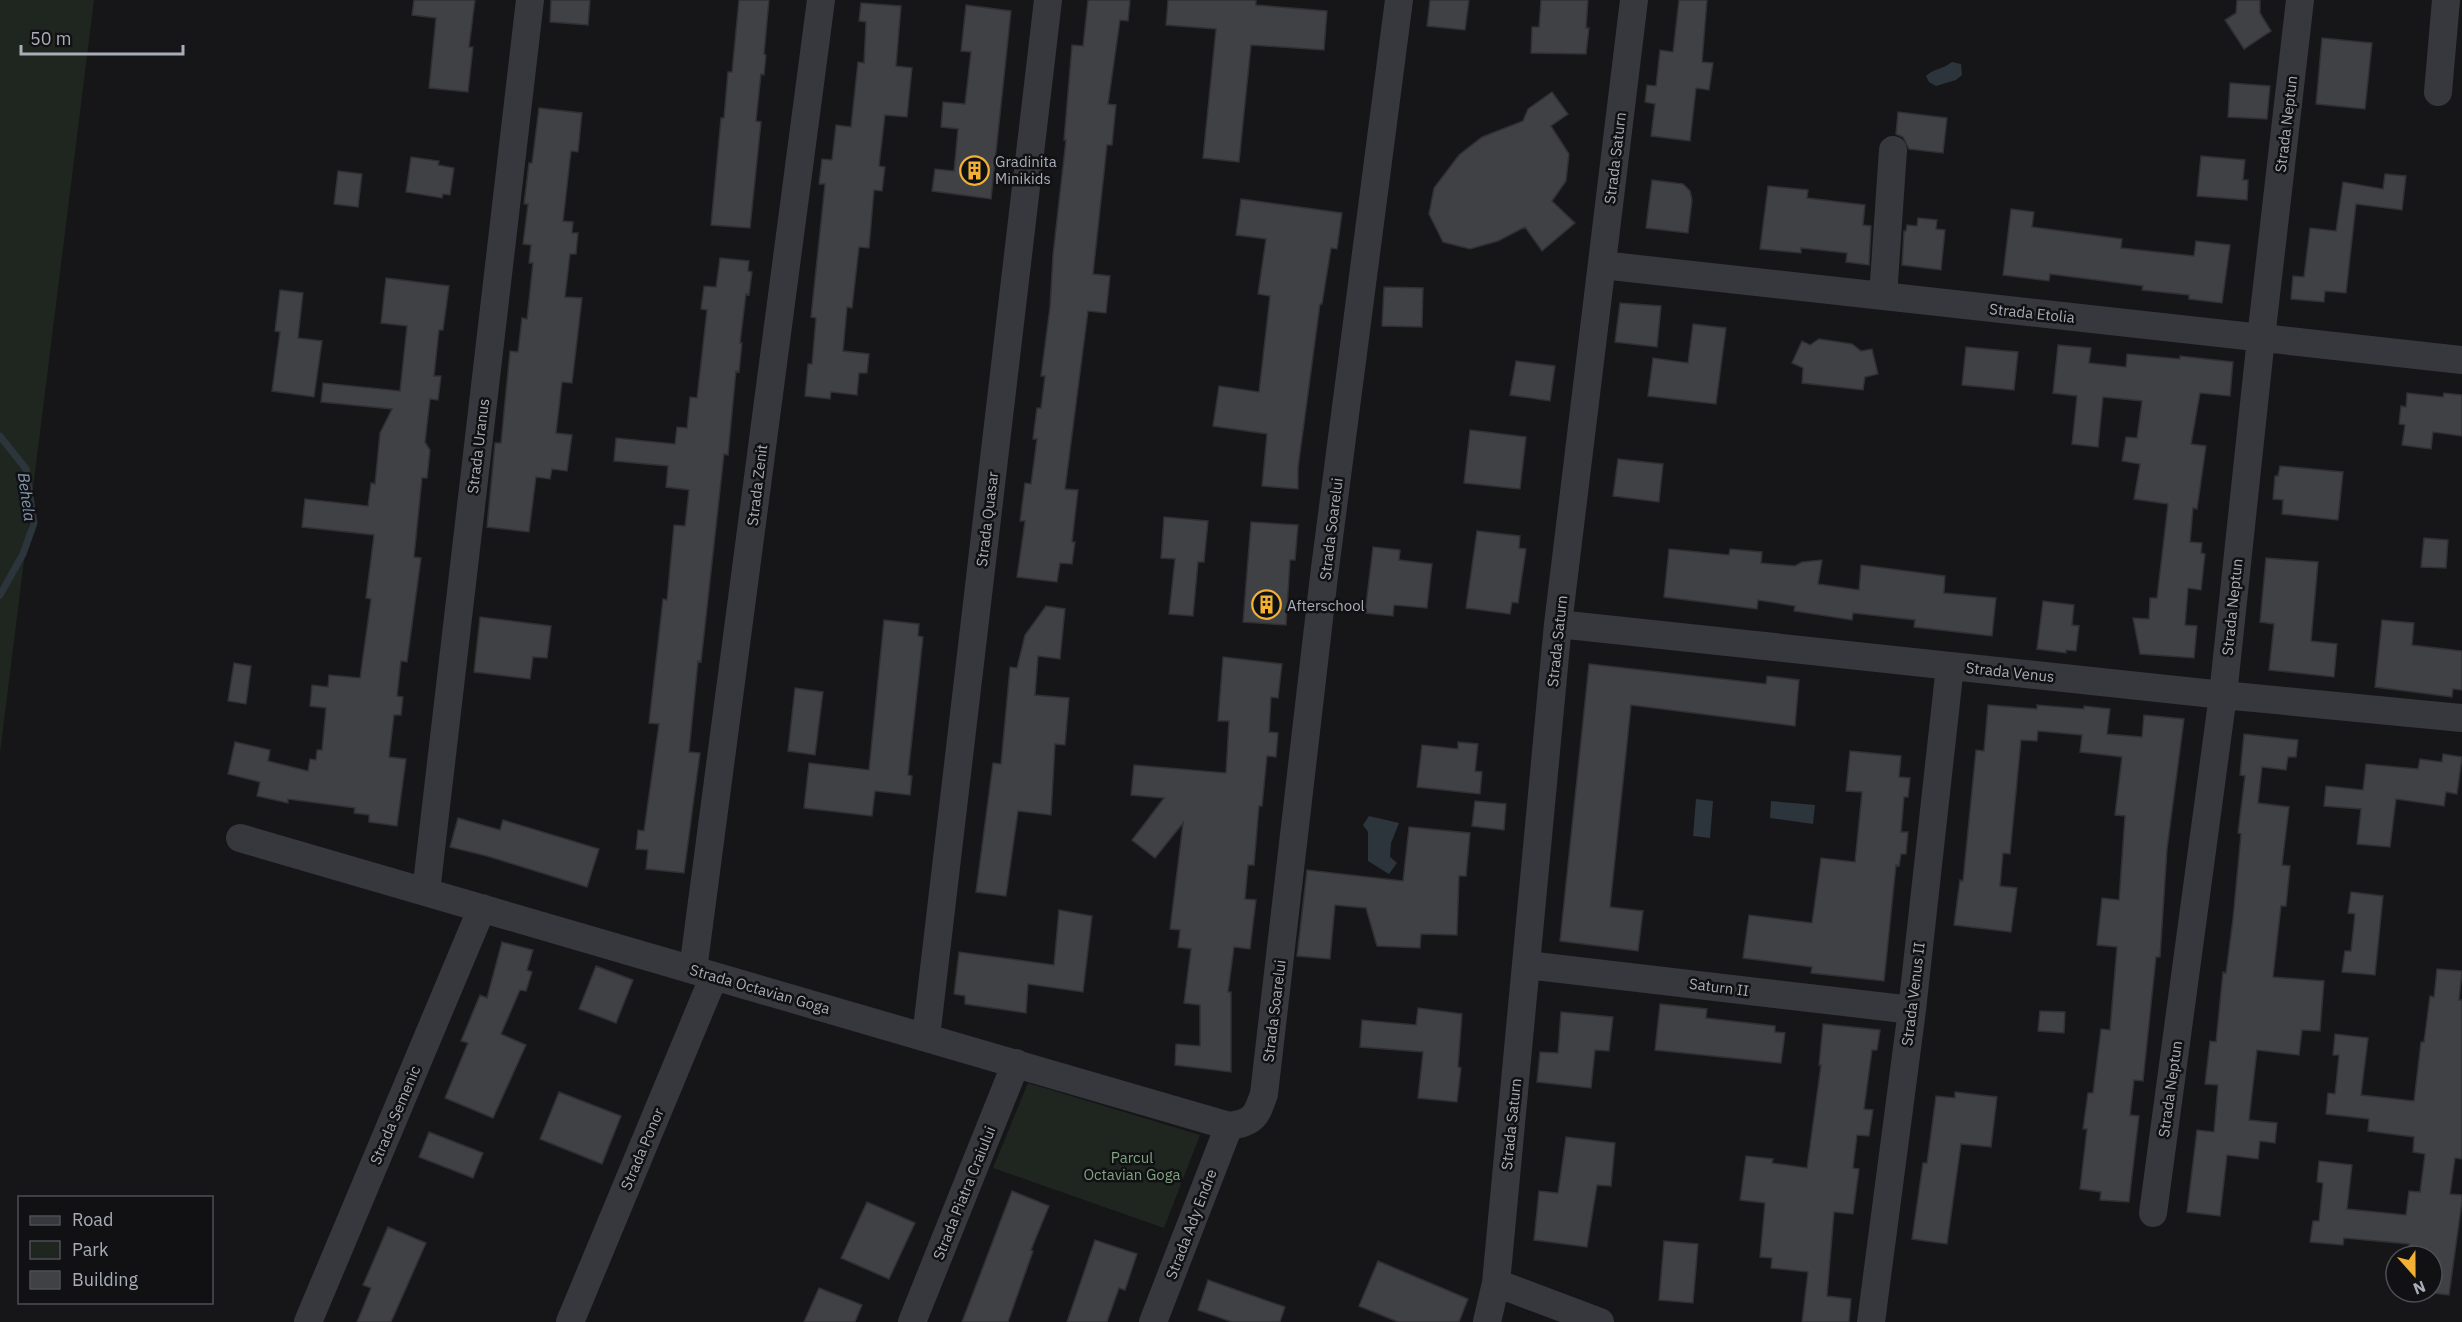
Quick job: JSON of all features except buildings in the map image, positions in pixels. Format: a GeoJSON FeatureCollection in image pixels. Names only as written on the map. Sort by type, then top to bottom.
{"type":"FeatureCollection","features":[{"type":"Feature","properties":{"kind":"street","name":"Strada Uranus"},"geometry":{"type":"LineString","coordinates":[[426,892],[530,0]]}},
{"type":"Feature","properties":{"kind":"street","name":"Strada Zenit"},"geometry":{"type":"LineString","coordinates":[[704,973],[821,0]]}},
{"type":"Feature","properties":{"kind":"street","name":"Strada Quasar"},"geometry":{"type":"LineString","coordinates":[[926,1037],[1048,0]]}},
{"type":"Feature","properties":{"kind":"street","name":"Strada Soarelui"},"geometry":{"type":"LineString","coordinates":[[1229,1126],[1247,1123],[1257,1113],[1264,1094],[1324,576],[1399,0]]}},
{"type":"Feature","properties":{"kind":"street","name":"Strada Saturn"},"geometry":{"type":"LineString","coordinates":[[1487,1322],[1496,1283],[1558,624],[1634,0]]}},
{"type":"Feature","properties":{"kind":"street","name":"Strada Neptun"},"geometry":{"type":"LineString","coordinates":[[2153,1213],[2223,695],[2300,0]]}},
{"type":"Feature","properties":{"kind":"street"},"geometry":{"type":"LineString","coordinates":[[2438,92],[2446,0]]}},
{"type":"Feature","properties":{"kind":"street"},"geometry":{"type":"LineString","coordinates":[[1883,296],[1893,150]]}},
{"type":"Feature","properties":{"kind":"street","name":"Strada Etolia"},"geometry":{"type":"LineString","coordinates":[[1602,265],[2462,360]]}},
{"type":"Feature","properties":{"kind":"street","name":"Strada Venus"},"geometry":{"type":"LineString","coordinates":[[1558,624],[2223,695],[2462,718]]}},
{"type":"Feature","properties":{"kind":"street","name":"Strada Venus II"},"geometry":{"type":"LineString","coordinates":[[1871,1322],[1912,1010],[1950,666]]}},
{"type":"Feature","properties":{"kind":"street","name":"Strada Octavian Goga"},"geometry":{"type":"LineString","coordinates":[[240,838],[1229,1126]]}},
{"type":"Feature","properties":{"kind":"street","name":"Strada Semenic"},"geometry":{"type":"LineString","coordinates":[[308,1322],[482,908]]}},
{"type":"Feature","properties":{"kind":"street","name":"Saturn II"},"geometry":{"type":"LineString","coordinates":[[1527,965],[1912,1010]]}},
{"type":"Feature","properties":{"kind":"street","name":"Strada Ponor"},"geometry":{"type":"LineString","coordinates":[[570,1322],[704,973]]}},
{"type":"Feature","properties":{"kind":"street","name":"Strada Piatra Craiului"},"geometry":{"type":"LineString","coordinates":[[912,1322],[1016,1063]]}},
{"type":"Feature","properties":{"kind":"street","name":"Strada Ady Endre"},"geometry":{"type":"LineString","coordinates":[[1153,1322],[1229,1126]]}},
{"type":"Feature","properties":{"kind":"street"},"geometry":{"type":"LineString","coordinates":[[1496,1283],[1600,1322]]}},
{"type":"Feature","properties":{"kind":"green space"},"geometry":{"type":"Polygon","coordinates":[[[0,0],[94,0],[0,753],[0,0]]]}},
{"type":"Feature","properties":{"kind":"green space","name":"Parcul Octavian Goga"},"geometry":{"type":"Polygon","coordinates":[[[1028,1083],[1200,1135],[1164,1228],[993,1168],[1028,1083]]]}},
{"type":"Feature","properties":{"kind":"shaded area"},"geometry":{"type":"Polygon","coordinates":[[[1952,62],[1961,64],[1962,75],[1956,80],[1936,86],[1929,82],[1926,76],[1952,62]]]}},
{"type":"Feature","properties":{"kind":"shaded area"},"geometry":{"type":"Polygon","coordinates":[[[1696,799],[1713,801],[1710,838],[1693,836],[1696,799]]]}},
{"type":"Feature","properties":{"kind":"shaded area"},"geometry":{"type":"Polygon","coordinates":[[[1771,801],[1815,805],[1813,824],[1770,818],[1771,801]]]}},
{"type":"Feature","properties":{"kind":"shaded area"},"geometry":{"type":"Polygon","coordinates":[[[1369,816],[1399,823],[1391,843],[1390,857],[1397,863],[1389,874],[1368,861],[1368,832],[1363,825],[1369,816]]]}},
{"type":"Feature","properties":{"kind":"waterway","name":"Behela"},"geometry":{"type":"LineString","coordinates":[[0,436],[26,469],[34,523],[23,554],[0,595]]}},
{"type":"Feature","properties":{"kind":"place","name":"Gradinita Minikids"},"geometry":{"type":"Point","coordinates":[974,170]}},
{"type":"Feature","properties":{"kind":"place","name":"Afterschool"},"geometry":{"type":"Point","coordinates":[1266,605]}}]}
